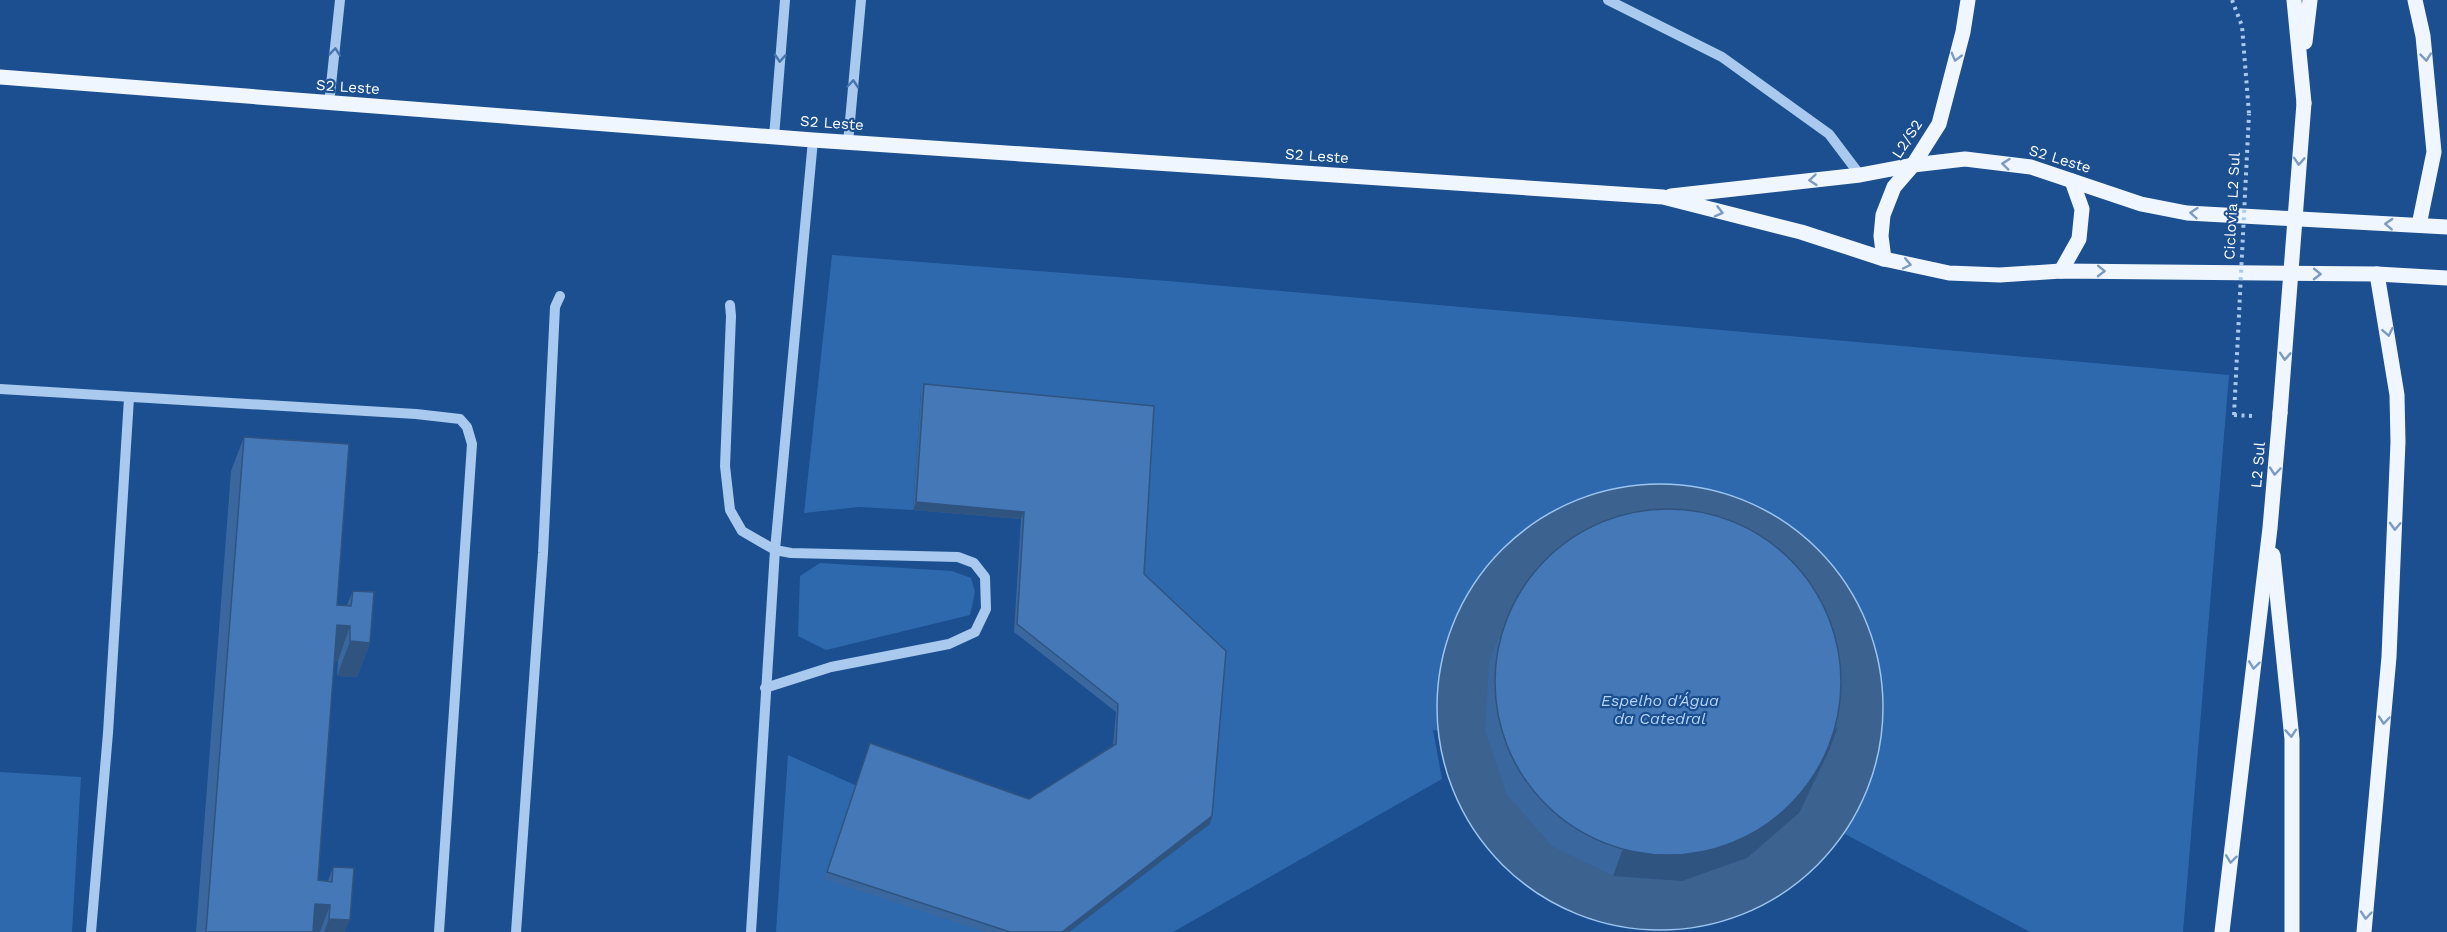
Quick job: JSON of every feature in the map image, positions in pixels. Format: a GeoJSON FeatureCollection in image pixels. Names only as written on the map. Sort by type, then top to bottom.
{"type":"FeatureCollection","features":[{"type":"Feature","properties":{"kind":"main road","name":"L2/S2"},"geometry":{"type":"LineString","coordinates":[[1884,259],[1881,236],[1883,215],[1894,187],[1913,165],[1939,124],[1963,32],[1968,0]]}},
{"type":"Feature","properties":{"kind":"main road","name":"L2 Sul"},"geometry":{"type":"LineString","coordinates":[[2222,932],[2270,528],[2304,103],[2294,0]]}},
{"type":"Feature","properties":{"kind":"main road"},"geometry":{"type":"LineString","coordinates":[[2301,72],[2310,0]]}},
{"type":"Feature","properties":{"kind":"main road"},"geometry":{"type":"LineString","coordinates":[[2415,0],[2423,36],[2434,152],[2419,225]]}},
{"type":"Feature","properties":{"kind":"main road","name":"S2 Leste"},"geometry":{"type":"LineString","coordinates":[[0,77],[848,143],[1663,197],[1860,176],[1913,165],[1965,159],[2031,167],[2141,204],[2187,213],[2447,227]]}},
{"type":"Feature","properties":{"kind":"main road"},"geometry":{"type":"LineString","coordinates":[[2061,271],[2079,239],[2082,209],[2072,181]]}},
{"type":"Feature","properties":{"kind":"main road","name":"S2 Leste"},"geometry":{"type":"LineString","coordinates":[[1663,197],[1801,232],[1884,259],[1949,273],[2000,274],[2061,271],[2377,274],[2447,278]]}},
{"type":"Feature","properties":{"kind":"main road"},"geometry":{"type":"LineString","coordinates":[[2364,932],[2389,657],[2398,442],[2397,395],[2377,274]]}},
{"type":"Feature","properties":{"kind":"main road"},"geometry":{"type":"LineString","coordinates":[[2270,528],[2292,739],[2292,932]]}},
{"type":"Feature","properties":{"kind":"street"},"geometry":{"type":"LineString","coordinates":[[329,104],[340,0]]}},
{"type":"Feature","properties":{"kind":"street"},"geometry":{"type":"LineString","coordinates":[[774,137],[785,0]]}},
{"type":"Feature","properties":{"kind":"street"},"geometry":{"type":"LineString","coordinates":[[848,143],[861,0]]}},
{"type":"Feature","properties":{"kind":"street"},"geometry":{"type":"LineString","coordinates":[[1608,0],[1722,57],[1829,134],[1860,176]]}},
{"type":"Feature","properties":{"kind":"street"},"geometry":{"type":"LineString","coordinates":[[751,932],[775,550],[813,140]]}},
{"type":"Feature","properties":{"kind":"street"},"geometry":{"type":"LineString","coordinates":[[516,932],[543,553],[555,307],[560,296]]}},
{"type":"Feature","properties":{"kind":"street"},"geometry":{"type":"LineString","coordinates":[[729,305],[731,326],[726,466],[730,510],[742,531],[775,550],[791,553],[958,557],[974,563],[986,577],[986,609],[975,632],[949,644],[831,667],[765,688]]}},
{"type":"Feature","properties":{"kind":"street"},"geometry":{"type":"LineString","coordinates":[[0,389],[416,414],[459,419],[467,427],[472,444],[439,932]]}},
{"type":"Feature","properties":{"kind":"street"},"geometry":{"type":"LineString","coordinates":[[91,932],[108,733],[129,398]]}},
{"type":"Feature","properties":{"kind":"path","name":"Ciclovia L2 Sul"},"geometry":{"type":"LineString","coordinates":[[2232,0],[2242,26],[2249,114],[2234,415]]}},
{"type":"Feature","properties":{"kind":"shaded area"},"geometry":{"type":"Polygon","coordinates":[[[832,255],[1168,281],[2229,375],[2183,932],[2030,932],[1843,833],[1865,797],[1433,730],[1442,779],[1173,932],[1069,932],[1210,823],[1224,659],[921,391],[913,510],[859,507],[804,513],[832,255]]]}},
{"type":"Feature","properties":{"kind":"shaded area"},"geometry":{"type":"Polygon","coordinates":[[[820,563],[952,571],[971,578],[975,592],[970,615],[826,650],[798,636],[800,576],[820,563]]]}},
{"type":"Feature","properties":{"kind":"shaded area"},"geometry":{"type":"Polygon","coordinates":[[[788,755],[857,786],[985,932],[776,932],[788,755]]]}},
{"type":"Feature","properties":{"kind":"shaded area"},"geometry":{"type":"Polygon","coordinates":[[[0,772],[81,777],[72,932],[0,932],[0,772]]]}},
{"type":"Feature","properties":{"kind":"water","name":"Espelho d'Água da Catedral"},"geometry":{"type":"Polygon","coordinates":[[[1660,484],[1704,488],[1745,501],[1784,521],[1818,549],[1846,583],[1866,622],[1879,663],[1883,707],[1879,751],[1866,792],[1846,831],[1818,865],[1784,893],[1745,913],[1704,926],[1660,930],[1616,926],[1575,913],[1536,893],[1502,865],[1474,831],[1454,792],[1441,751],[1437,707],[1441,663],[1454,622],[1474,583],[1502,549],[1536,521],[1575,501],[1616,488],[1660,484]]]}},
{"type":"Feature","properties":{"kind":"building"},"geometry":{"type":"Polygon","coordinates":[[[924,384],[1154,406],[1144,574],[1226,651],[1212,816],[1062,932],[1010,932],[827,872],[870,743],[1029,799],[1116,744],[1118,704],[1017,624],[1024,512],[916,502],[924,384]]]}},
{"type":"Feature","properties":{"kind":"building"},"geometry":{"type":"Polygon","coordinates":[[[244,437],[349,444],[337,605],[351,606],[353,591],[374,592],[370,643],[350,641],[350,626],[337,625],[318,880],[332,882],[333,867],[354,868],[350,920],[329,919],[330,905],[315,904],[313,932],[206,932],[244,437]]]}},
{"type":"Feature","properties":{"kind":"building","name":"Espelho d'Água da Catedral"},"geometry":{"type":"Polygon","coordinates":[[[1668,509],[1702,512],[1750,529],[1778,548],[1802,572],[1821,600],[1834,632],[1841,682],[1838,716],[1821,764],[1802,792],[1778,816],[1750,835],[1718,848],[1668,855],[1634,852],[1586,835],[1558,816],[1534,792],[1515,764],[1502,732],[1495,682],[1498,648],[1515,600],[1534,572],[1558,548],[1586,529],[1618,516],[1668,509]]]}}]}
